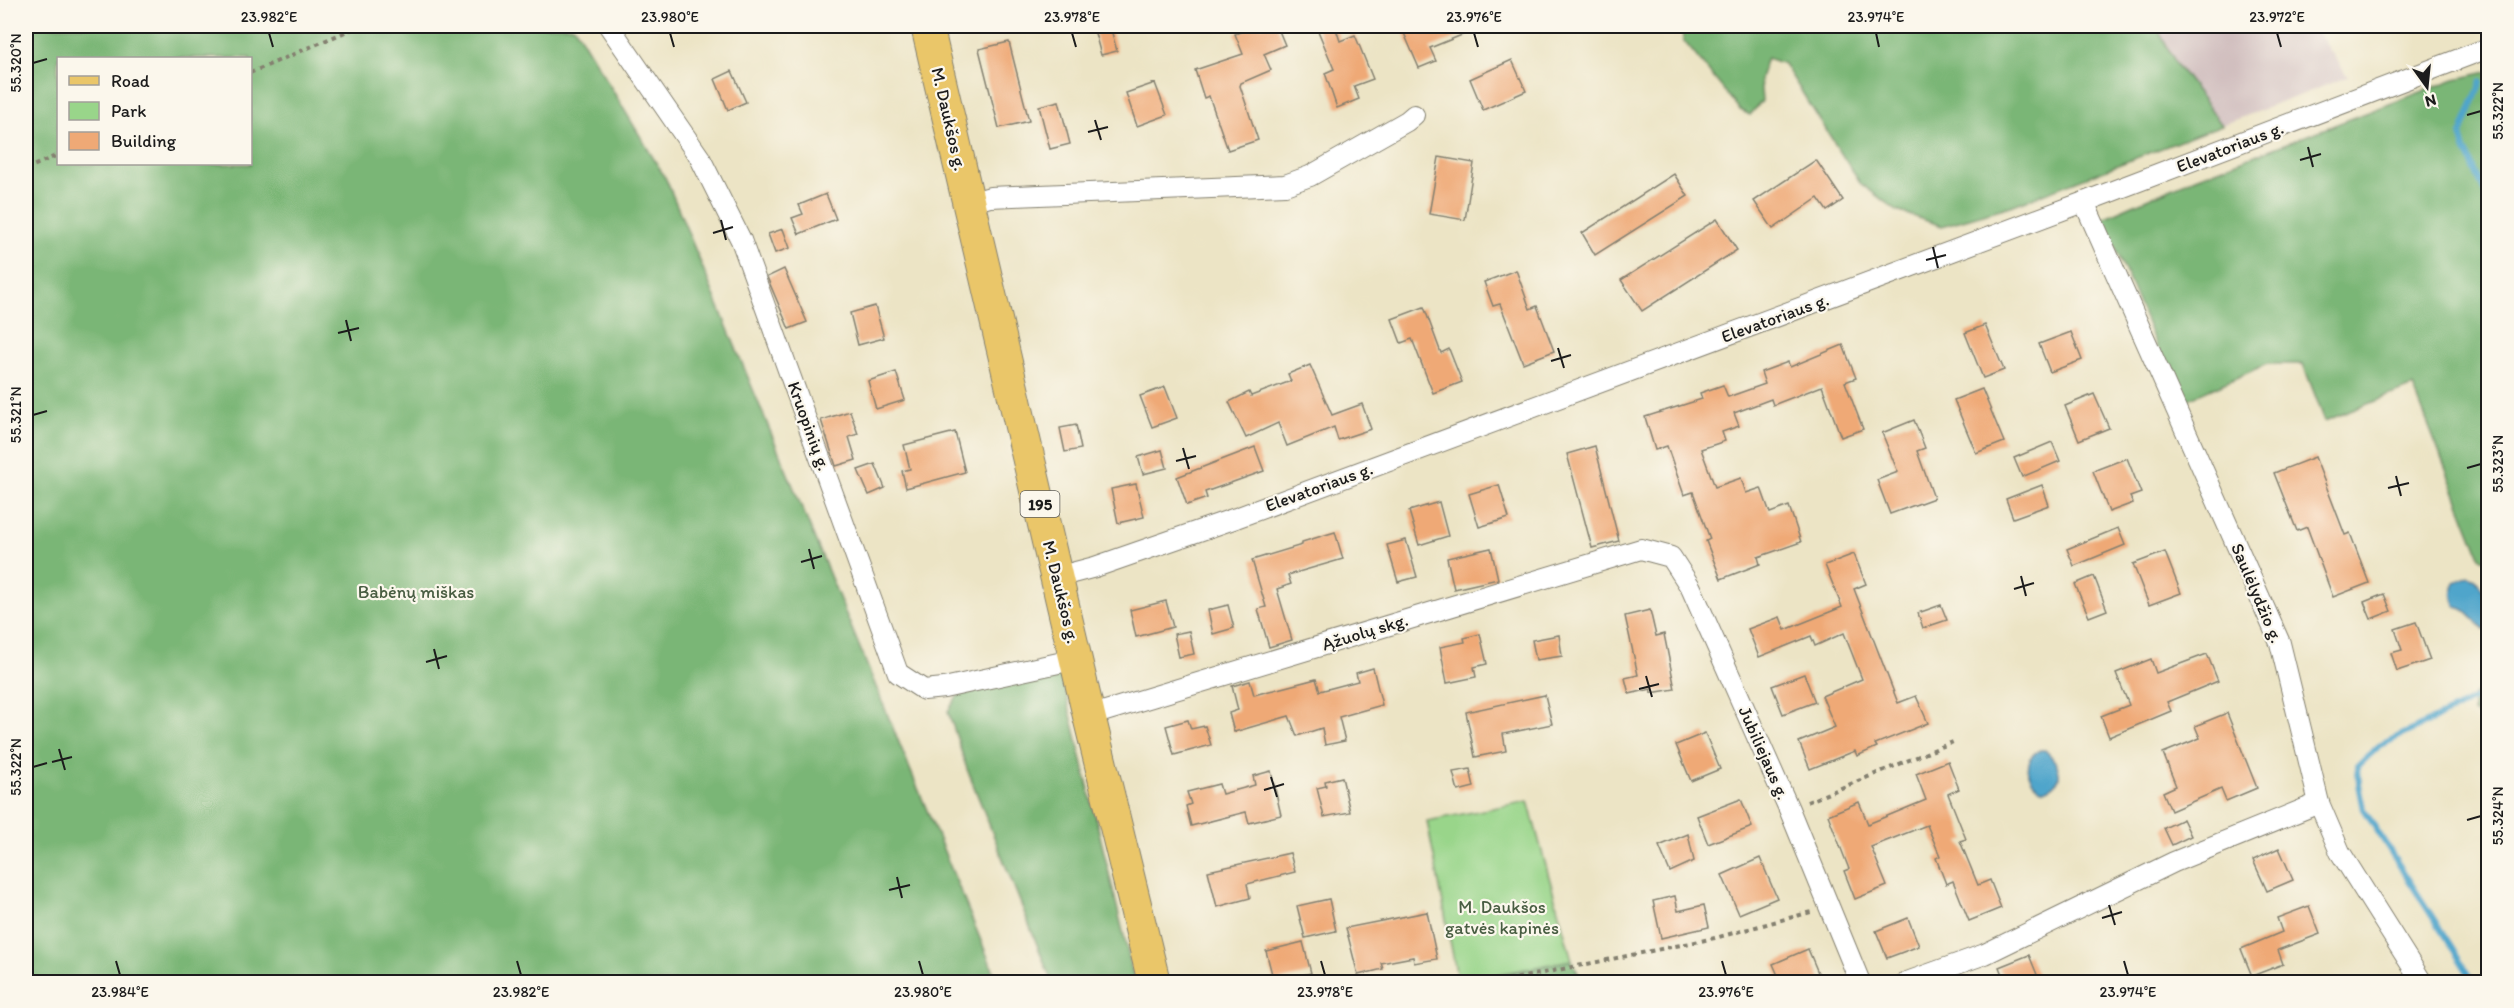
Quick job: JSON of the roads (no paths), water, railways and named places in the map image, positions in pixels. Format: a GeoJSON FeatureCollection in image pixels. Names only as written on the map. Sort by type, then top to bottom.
{"type":"FeatureCollection","features":[{"type":"Feature","properties":{"kind":"main road","name":"M. Daukšos g."},"geometry":{"type":"LineString","coordinates":[[927,26],[1154,982]]}},
{"type":"Feature","properties":{"kind":"street","name":"Kruopinių g."},"geometry":{"type":"LineString","coordinates":[[609,26],[700,158],[741,240],[898,673],[924,690],[1077,658]]}},
{"type":"Feature","properties":{"kind":"street","name":"Elevatoriaus g."},"geometry":{"type":"LineString","coordinates":[[1057,578],[1236,518],[2084,202],[2488,48]]}},
{"type":"Feature","properties":{"kind":"street"},"geometry":{"type":"LineString","coordinates":[[969,203],[990,198],[1285,185],[1310,176],[1414,115]]}},
{"type":"Feature","properties":{"kind":"street","name":"Saulėlydžio g."},"geometry":{"type":"LineString","coordinates":[[2084,202],[2280,643],[2319,803],[2340,852],[2422,982]]}},
{"type":"Feature","properties":{"kind":"street","name":"Ąžuolų skg."},"geometry":{"type":"LineString","coordinates":[[1089,716],[1641,549]]}},
{"type":"Feature","properties":{"kind":"street","name":"Jubiliejaus g."},"geometry":{"type":"LineString","coordinates":[[1641,549],[1671,557],[1691,588],[1789,809],[1860,982]]}},
{"type":"Feature","properties":{"kind":"street"},"geometry":{"type":"LineString","coordinates":[[1907,982],[1985,954],[2174,862],[2319,803]]}},
{"type":"Feature","properties":{"kind":"water"},"geometry":{"type":"Polygon","coordinates":[[[2469,576],[2476,579],[2488,598],[2488,627],[2484,629],[2463,609],[2456,607],[2454,601],[2455,582],[2469,576]]]}},
{"type":"Feature","properties":{"kind":"water"},"geometry":{"type":"Polygon","coordinates":[[[2040,750],[2045,750],[2050,755],[2059,772],[2059,778],[2052,787],[2044,790],[2033,782],[2029,771],[2030,759],[2040,750]]]}},
{"type":"Feature","properties":{"kind":"waterway"},"geometry":{"type":"LineString","coordinates":[[2481,82],[2461,134],[2465,149],[2488,199]]}},
{"type":"Feature","properties":{"kind":"waterway"},"geometry":{"type":"LineString","coordinates":[[2474,982],[2364,810],[2358,766],[2379,746],[2488,693]]}},
{"type":"Feature","properties":{"kind":"park label","name":"Babėnų miškas"},"geometry":{"type":"Point","coordinates":[416,592]}},
{"type":"Feature","properties":{"kind":"park label","name":"M. Daukšos gatvės kapinės"},"geometry":{"type":"Point","coordinates":[1502,917]}}]}
